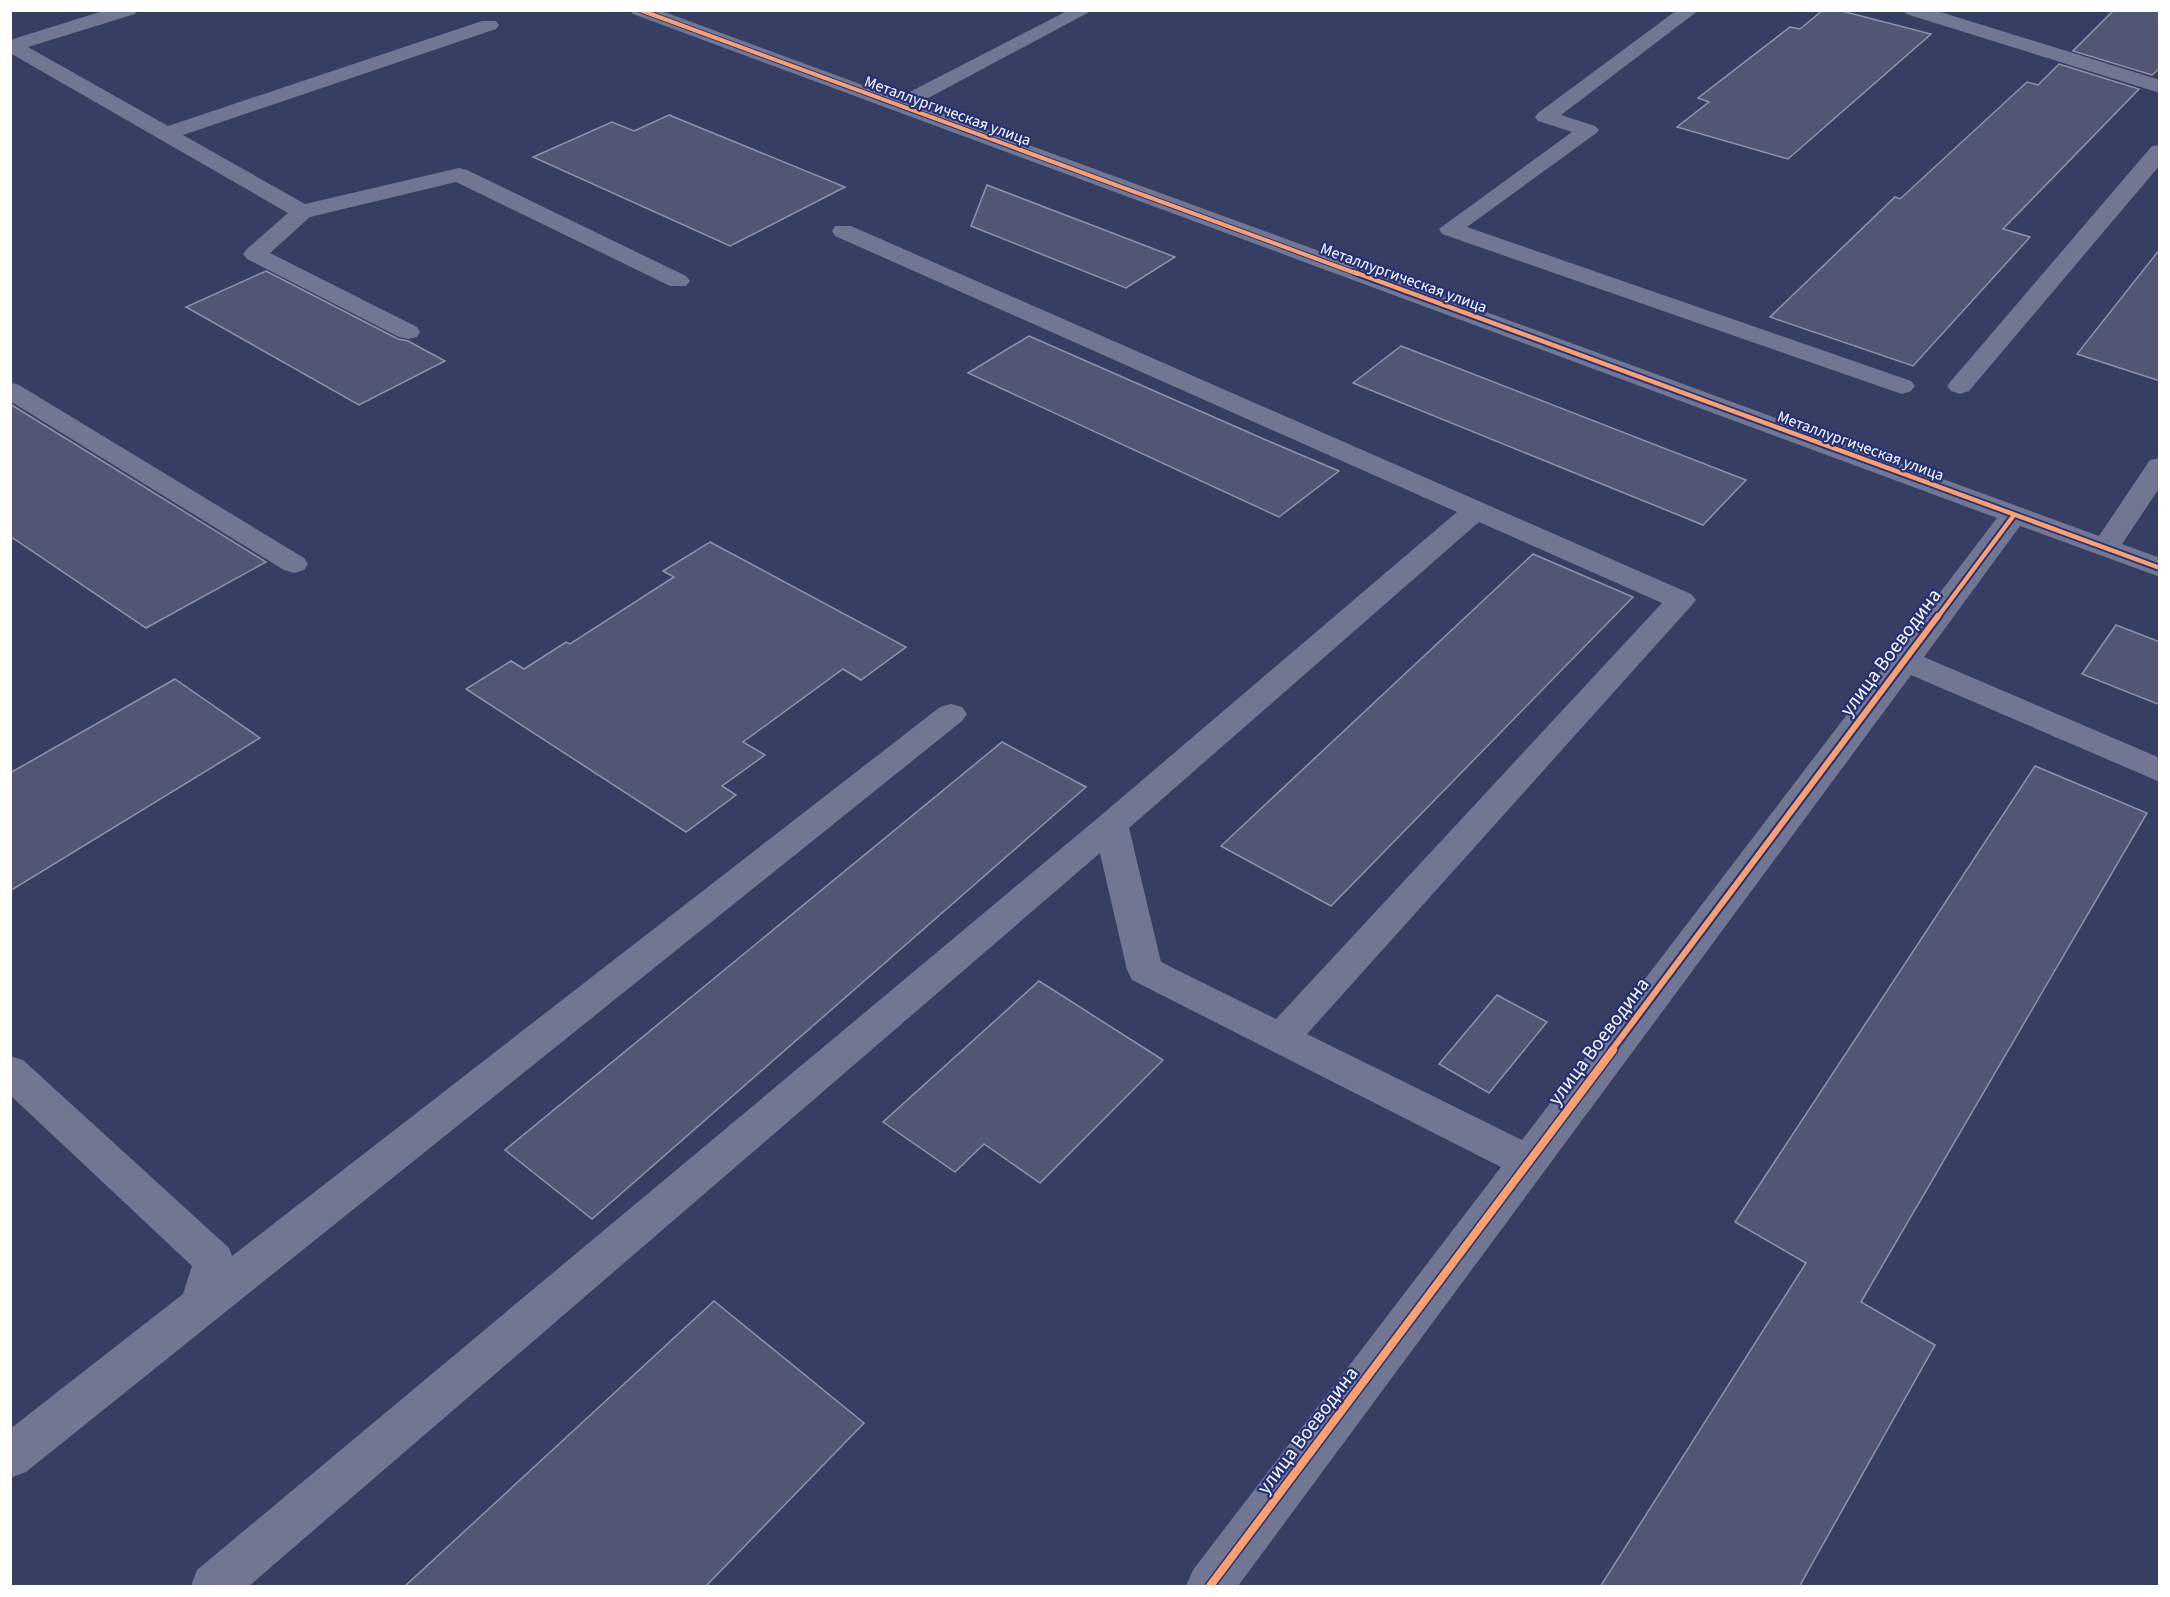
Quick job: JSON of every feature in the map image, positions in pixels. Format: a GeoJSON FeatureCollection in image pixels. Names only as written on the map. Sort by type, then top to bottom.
{"type":"FeatureCollection","features":[{"type":"Feature","properties":{"kind":"street"},"geometry":{"type":"LineString","coordinates":[[12,46],[128,10]]}},
{"type":"Feature","properties":{"kind":"street","name":"Металлургическая улица"},"geometry":{"type":"LineString","coordinates":[[640,10],[2160,568]]}},
{"type":"Feature","properties":{"kind":"street"},"geometry":{"type":"LineString","coordinates":[[898,106],[1084,10]]}},
{"type":"Feature","properties":{"kind":"street"},"geometry":{"type":"LineString","coordinates":[[1690,10],[1545,117],[1588,130],[1450,229],[1902,386]]}},
{"type":"Feature","properties":{"kind":"street"},"geometry":{"type":"LineString","coordinates":[[1913,10],[2160,87]]}},
{"type":"Feature","properties":{"kind":"street"},"geometry":{"type":"LineString","coordinates":[[166,134],[489,25]]}},
{"type":"Feature","properties":{"kind":"street"},"geometry":{"type":"LineString","coordinates":[[12,46],[302,212]]}},
{"type":"Feature","properties":{"kind":"street"},"geometry":{"type":"LineString","coordinates":[[1959,386],[2160,151]]}},
{"type":"Feature","properties":{"kind":"street"},"geometry":{"type":"LineString","coordinates":[[408,332],[255,254],[302,212],[459,174],[678,281]]}},
{"type":"Feature","properties":{"kind":"street"},"geometry":{"type":"LineString","coordinates":[[843,231],[1681,600],[1281,1038]]}},
{"type":"Feature","properties":{"kind":"street"},"geometry":{"type":"LineString","coordinates":[[10,390],[294,564]]}},
{"type":"Feature","properties":{"kind":"street"},"geometry":{"type":"LineString","coordinates":[[2106,549],[2160,466]]}},
{"type":"Feature","properties":{"kind":"street"},"geometry":{"type":"LineString","coordinates":[[214,1587],[1111,825],[1476,510]]}},
{"type":"Feature","properties":{"kind":"street","name":"улица Воеводина"},"geometry":{"type":"LineString","coordinates":[[1210,1587],[2014,515]]}},
{"type":"Feature","properties":{"kind":"street"},"geometry":{"type":"LineString","coordinates":[[1904,660],[2160,771]]}},
{"type":"Feature","properties":{"kind":"street"},"geometry":{"type":"LineString","coordinates":[[10,1457],[951,714]]}},
{"type":"Feature","properties":{"kind":"street"},"geometry":{"type":"LineString","coordinates":[[1111,825],[1145,970],[1528,1162]]}},
{"type":"Feature","properties":{"kind":"street"},"geometry":{"type":"LineString","coordinates":[[10,1071],[214,1261],[201,1305]]}},
{"type":"Feature","properties":{"kind":"building"},"geometry":{"type":"Polygon","coordinates":[[[1823,10],[1838,10],[1931,34],[1788,159],[1677,127],[1709,102],[1698,98],[1790,27],[1800,29],[1823,10]]]}},
{"type":"Feature","properties":{"kind":"building"},"geometry":{"type":"Polygon","coordinates":[[[2114,10],[2160,10],[2160,68],[2152,75],[2073,51],[2114,10]]]}},
{"type":"Feature","properties":{"kind":"building"},"geometry":{"type":"Polygon","coordinates":[[[2059,64],[2139,89],[2003,229],[2030,237],[1913,366],[1770,317],[1895,197],[1900,199],[2027,82],[2038,85],[2059,64]]]}},
{"type":"Feature","properties":{"kind":"building"},"geometry":{"type":"Polygon","coordinates":[[[669,115],[845,187],[730,246],[533,157],[612,122],[634,131],[669,115]]]}},
{"type":"Feature","properties":{"kind":"building"},"geometry":{"type":"Polygon","coordinates":[[[987,185],[1175,257],[1126,288],[971,226],[987,185]]]}},
{"type":"Feature","properties":{"kind":"building"},"geometry":{"type":"Polygon","coordinates":[[[2160,249],[2160,381],[2077,354],[2160,249]]]}},
{"type":"Feature","properties":{"kind":"building"},"geometry":{"type":"Polygon","coordinates":[[[266,271],[445,361],[359,405],[186,307],[266,271]]]}},
{"type":"Feature","properties":{"kind":"building"},"geometry":{"type":"Polygon","coordinates":[[[1029,336],[1339,471],[1279,517],[968,373],[1029,336]]]}},
{"type":"Feature","properties":{"kind":"building"},"geometry":{"type":"Polygon","coordinates":[[[1401,346],[1746,480],[1703,525],[1353,383],[1401,346]]]}},
{"type":"Feature","properties":{"kind":"building"},"geometry":{"type":"Polygon","coordinates":[[[10,404],[266,562],[146,628],[10,536],[10,404]]]}},
{"type":"Feature","properties":{"kind":"building"},"geometry":{"type":"Polygon","coordinates":[[[710,542],[906,647],[861,680],[843,669],[743,742],[765,755],[722,786],[736,795],[686,832],[466,689],[511,661],[524,669],[566,642],[570,644],[674,577],[663,571],[710,542]]]}},
{"type":"Feature","properties":{"kind":"building"},"geometry":{"type":"Polygon","coordinates":[[[1533,554],[1633,597],[1331,906],[1221,846],[1533,554]]]}},
{"type":"Feature","properties":{"kind":"building"},"geometry":{"type":"Polygon","coordinates":[[[2116,625],[2160,642],[2160,705],[2082,674],[2116,625]]]}},
{"type":"Feature","properties":{"kind":"building"},"geometry":{"type":"Polygon","coordinates":[[[175,679],[260,738],[10,891],[10,773],[175,679]]]}},
{"type":"Feature","properties":{"kind":"building"},"geometry":{"type":"Polygon","coordinates":[[[1002,742],[1086,787],[592,1219],[505,1150],[1002,742]]]}},
{"type":"Feature","properties":{"kind":"building"},"geometry":{"type":"Polygon","coordinates":[[[2035,766],[2147,813],[1861,1302],[1935,1345],[1799,1587],[1600,1587],[1806,1263],[1735,1222],[2035,766]]]}},
{"type":"Feature","properties":{"kind":"building"},"geometry":{"type":"Polygon","coordinates":[[[1039,981],[1163,1060],[1040,1183],[984,1144],[955,1172],[883,1122],[1039,981]]]}},
{"type":"Feature","properties":{"kind":"building"},"geometry":{"type":"Polygon","coordinates":[[[1497,995],[1547,1022],[1489,1093],[1439,1064],[1497,995]]]}},
{"type":"Feature","properties":{"kind":"building"},"geometry":{"type":"Polygon","coordinates":[[[714,1301],[864,1423],[705,1587],[404,1587],[714,1301]]]}},
{"type":"Feature","properties":{"kind":"cycle path"},"geometry":{"type":"LineString","coordinates":[[640,10],[2160,568]]}},
{"type":"Feature","properties":{"kind":"cycle path"},"geometry":{"type":"LineString","coordinates":[[1210,1586],[2014,515]]}}]}
